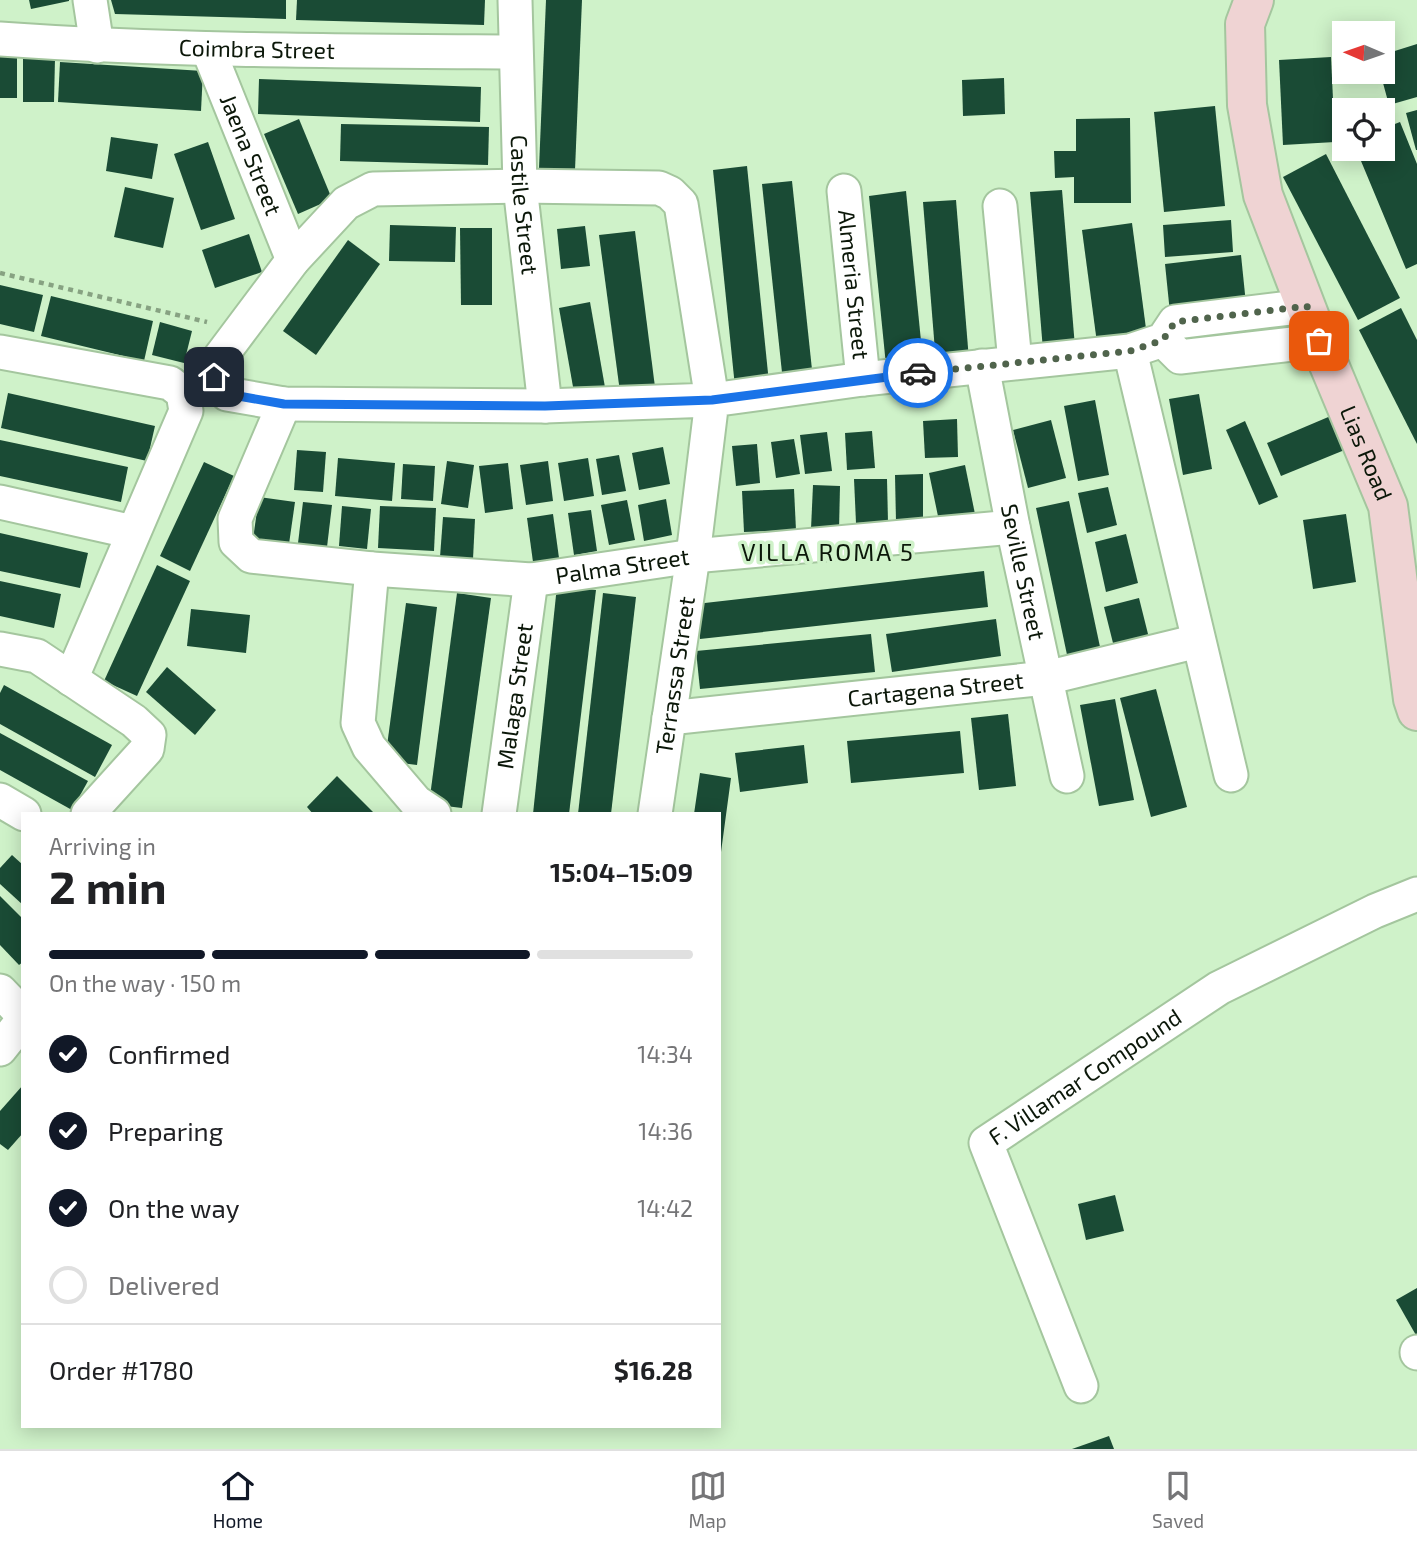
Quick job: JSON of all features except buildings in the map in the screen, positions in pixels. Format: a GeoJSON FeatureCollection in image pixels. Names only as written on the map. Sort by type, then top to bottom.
{"type":"FeatureCollection","features":[{"type":"Feature","properties":{"kind":"main road","name":"Lias Road"},"geometry":{"type":"LineString","coordinates":[[1254,0],[1245,24],[1250,117],[1263,195],[1388,506],[1413,699],[1417,711]]}},
{"type":"Feature","properties":{"kind":"street"},"geometry":{"type":"LineString","coordinates":[[90,0],[97,46]]}},
{"type":"Feature","properties":{"kind":"street","name":"Castile Street"},"geometry":{"type":"LineString","coordinates":[[515,0],[520,186],[545,406]]}},
{"type":"Feature","properties":{"kind":"street","name":"Coimbra Street"},"geometry":{"type":"LineString","coordinates":[[0,39],[97,46],[208,49],[515,52]]}},
{"type":"Feature","properties":{"kind":"street","name":"Jaena Street"},"geometry":{"type":"LineString","coordinates":[[208,49],[293,260]]}},
{"type":"Feature","properties":{"kind":"street","name":"Terrassa Street"},"geometry":{"type":"LineString","coordinates":[[284,404],[227,394],[214,377],[218,360],[293,260],[346,203],[373,189],[520,186],[659,188],[670,193],[681,204],[712,400],[693,556],[655,812]]}},
{"type":"Feature","properties":{"kind":"street","name":"Almeria Street"},"geometry":{"type":"LineString","coordinates":[[844,191],[863,379]]}},
{"type":"Feature","properties":{"kind":"street","name":"Seville Street"},"geometry":{"type":"LineString","coordinates":[[1000,206],[999,364],[1013,527],[1068,776]]}},
{"type":"Feature","properties":{"kind":"street"},"geometry":{"type":"LineString","coordinates":[[284,404],[545,406],[712,400],[863,379],[1130,351],[1163,340],[1180,357],[1313,323]]}},
{"type":"Feature","properties":{"kind":"street"},"geometry":{"type":"LineString","coordinates":[[1130,351],[1231,775]]}},
{"type":"Feature","properties":{"kind":"street"},"geometry":{"type":"LineString","coordinates":[[0,352],[170,383],[183,393],[186,411],[71,679]]}},
{"type":"Feature","properties":{"kind":"street","name":"Palma Street"},"geometry":{"type":"LineString","coordinates":[[284,404],[235,519],[236,542],[251,556],[372,569],[531,580],[693,556],[1013,527]]}},
{"type":"Feature","properties":{"kind":"street"},"geometry":{"type":"LineString","coordinates":[[0,502],[133,531]]}},
{"type":"Feature","properties":{"kind":"street"},"geometry":{"type":"LineString","coordinates":[[372,569],[358,723],[369,747],[415,802],[431,812]]}},
{"type":"Feature","properties":{"kind":"street","name":"Malaga Street"},"geometry":{"type":"LineString","coordinates":[[499,812],[531,580]]}},
{"type":"Feature","properties":{"kind":"street","name":"Cartagena Street"},"geometry":{"type":"LineString","coordinates":[[668,718],[1046,678],[1198,641]]}},
{"type":"Feature","properties":{"kind":"street"},"geometry":{"type":"LineString","coordinates":[[0,649],[37,656],[149,734],[147,749],[90,812]]}},
{"type":"Feature","properties":{"kind":"street"},"geometry":{"type":"LineString","coordinates":[[0,800],[21,812]]}},
{"type":"Feature","properties":{"kind":"street","name":"F. Villamar Compound"},"geometry":{"type":"LineString","coordinates":[[1081,1386],[986,1143],[1219,988],[1375,911],[1417,894]]}},
{"type":"Feature","properties":{"kind":"street"},"geometry":{"type":"LineString","coordinates":[[0,991],[21,1015]]}},
{"type":"Feature","properties":{"kind":"street"},"geometry":{"type":"LineString","coordinates":[[0,1049],[21,1020]]}},
{"type":"Feature","properties":{"kind":"path"},"geometry":{"type":"LineString","coordinates":[[0,273],[239,330]]}},
{"type":"Feature","properties":{"kind":"way so far"},"geometry":{"type":"LineString","coordinates":[[918,373],[1130,351],[1163,340],[1175,322],[1307,306],[1319,341]]}},
{"type":"Feature","properties":{"kind":"district","name":"VILLA ROMA 5"},"geometry":{"type":"Point","coordinates":[828,553]}},
{"type":"Feature","properties":{"kind":"route"},"geometry":{"type":"LineString","coordinates":[[214,377],[227,394],[284,404],[545,406],[712,400],[918,373]]}}]}
